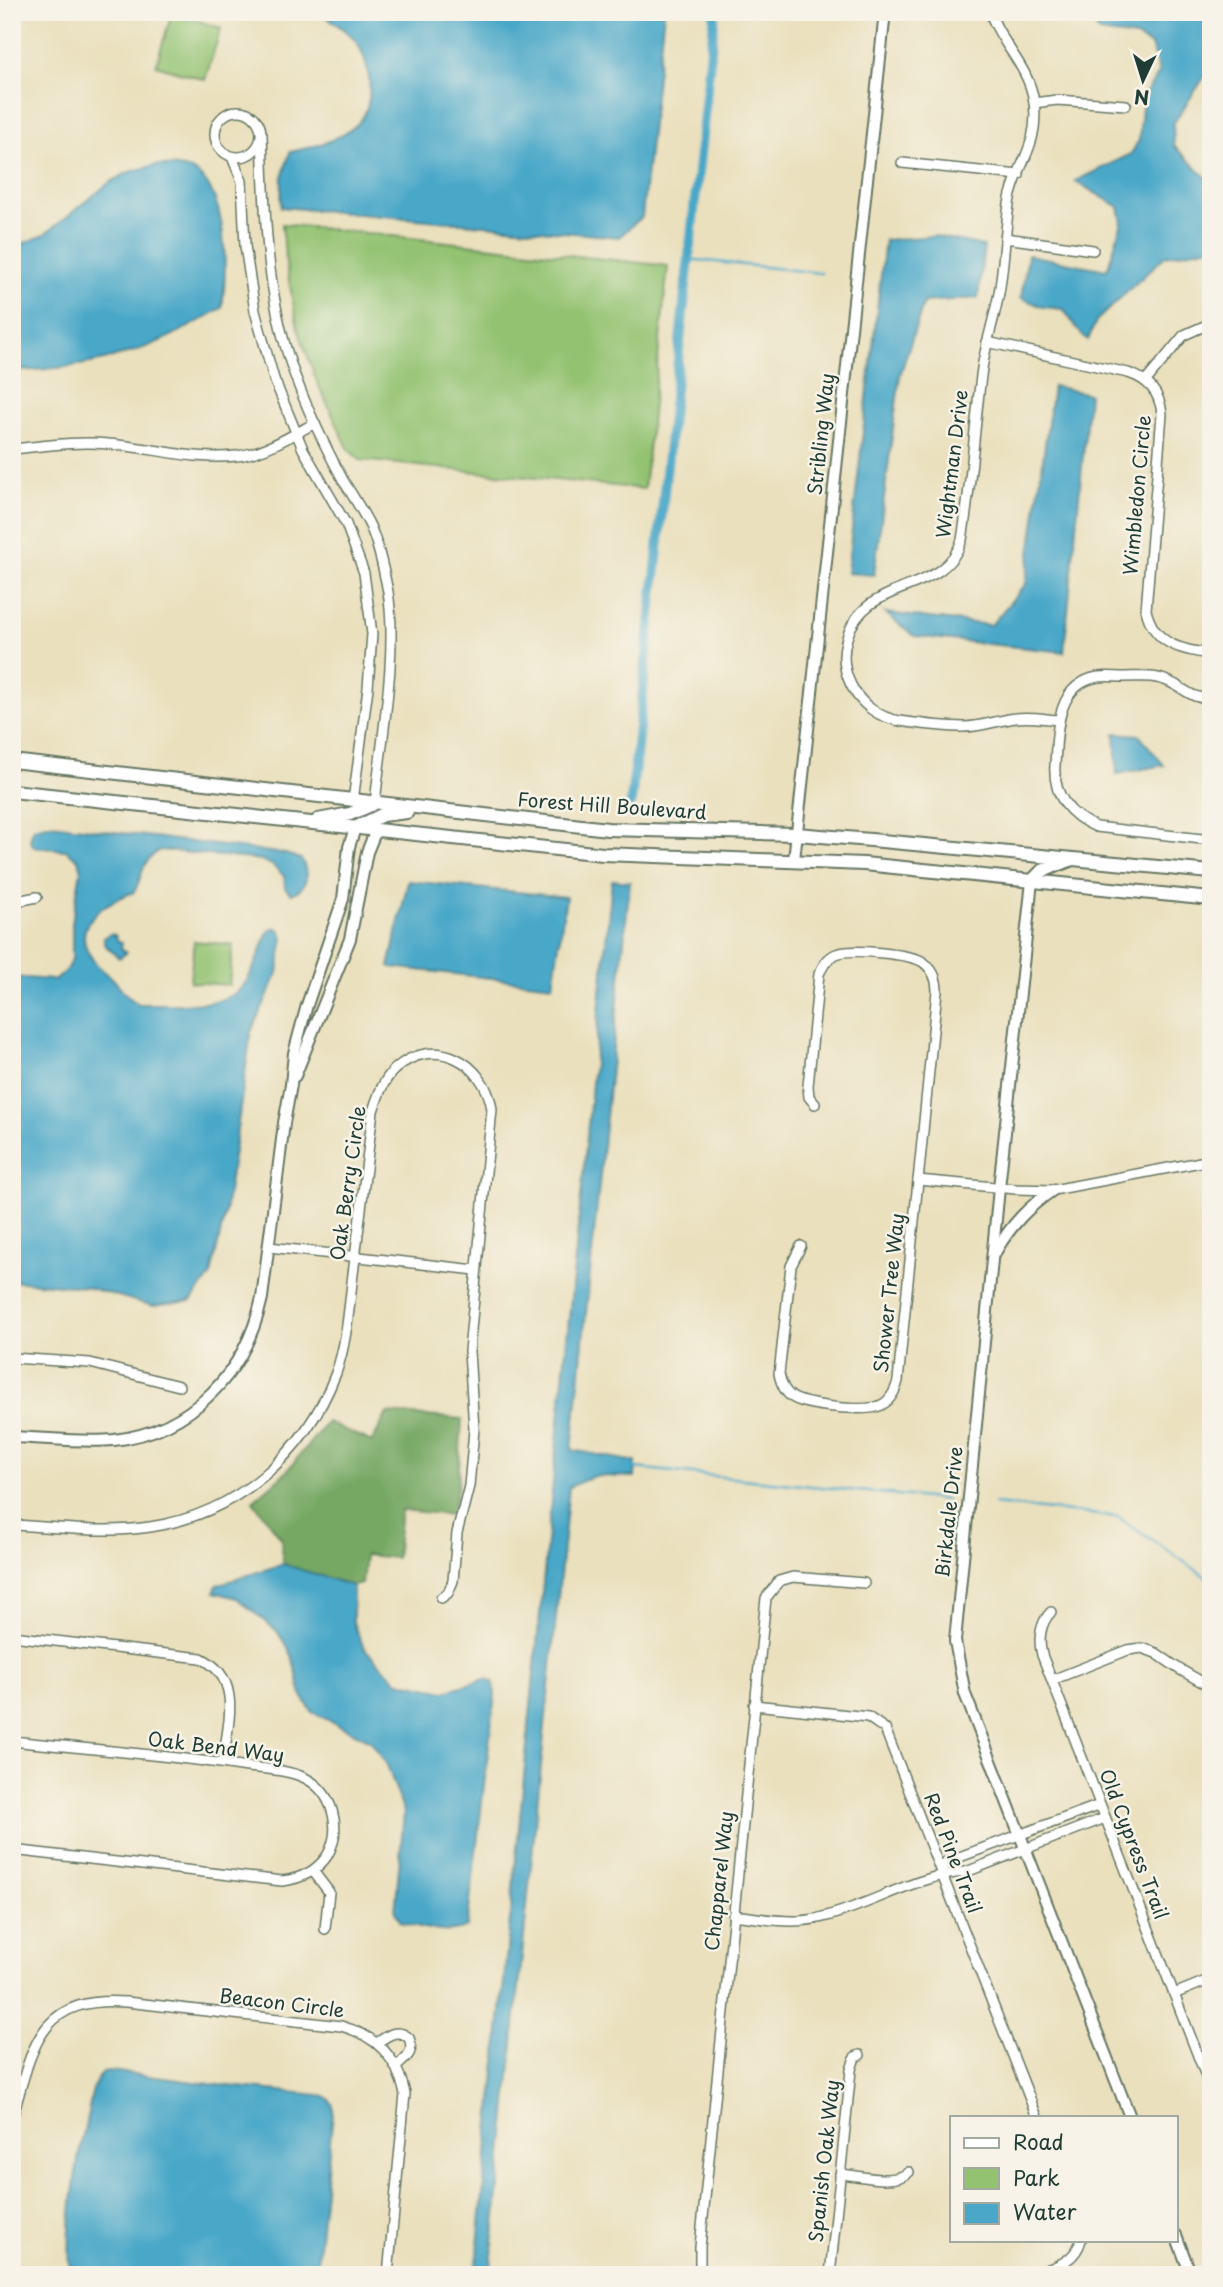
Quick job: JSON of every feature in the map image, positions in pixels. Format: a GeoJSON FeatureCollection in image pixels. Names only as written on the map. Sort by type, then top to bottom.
{"type":"FeatureCollection","features":[{"type":"Feature","properties":{"kind":"main road","name":"Forest Hill Boulevard"},"geometry":{"type":"LineString","coordinates":[[12,761],[608,829],[796,834],[1211,872]]}},
{"type":"Feature","properties":{"kind":"main road"},"geometry":{"type":"LineString","coordinates":[[12,791],[603,854],[864,864],[1211,899]]}},
{"type":"Feature","properties":{"kind":"main road"},"geometry":{"type":"LineString","coordinates":[[308,822],[350,814],[375,804]]}},
{"type":"Feature","properties":{"kind":"main road"},"geometry":{"type":"LineString","coordinates":[[355,828],[382,815],[432,810]]}},
{"type":"Feature","properties":{"kind":"main road"},"geometry":{"type":"LineString","coordinates":[[1032,881],[1042,871],[1073,859]]}},
{"type":"Feature","properties":{"kind":"street","name":"Stribling Way"},"geometry":{"type":"LineString","coordinates":[[794,860],[885,12]]}},
{"type":"Feature","properties":{"kind":"street","name":"Wightman Drive"},"geometry":{"type":"LineString","coordinates":[[990,12],[1001,36],[1026,75],[1034,103],[1033,137],[1010,197],[999,294],[987,342],[960,546],[949,564],[938,572],[879,598],[861,612],[852,624],[845,643],[845,666],[849,681],[861,700],[872,710],[893,720],[963,727],[1018,718],[1059,720]]}},
{"type":"Feature","properties":{"kind":"street"},"geometry":{"type":"LineString","coordinates":[[1034,103],[1057,100],[1126,105]]}},
{"type":"Feature","properties":{"kind":"street"},"geometry":{"type":"LineString","coordinates":[[261,134],[255,150],[240,158],[225,153],[215,140],[215,129],[221,118],[235,111],[249,114],[260,126],[261,134],[267,261],[274,301],[299,386],[315,424],[370,527],[388,594],[391,628],[375,804]]}},
{"type":"Feature","properties":{"kind":"street"},"geometry":{"type":"LineString","coordinates":[[232,157],[242,181],[245,246],[255,311],[274,379],[296,433],[341,516],[364,573],[372,634],[368,688],[353,801]]}},
{"type":"Feature","properties":{"kind":"street"},"geometry":{"type":"LineString","coordinates":[[902,163],[1019,175]]}},
{"type":"Feature","properties":{"kind":"street"},"geometry":{"type":"LineString","coordinates":[[1006,238],[1093,250]]}},
{"type":"Feature","properties":{"kind":"street"},"geometry":{"type":"LineString","coordinates":[[987,342],[1128,373],[1146,381],[1184,335],[1211,323]]}},
{"type":"Feature","properties":{"kind":"street","name":"Wimbledon Circle"},"geometry":{"type":"LineString","coordinates":[[1146,381],[1156,393],[1163,414],[1146,610],[1153,628],[1167,643],[1185,651],[1211,654]]}},
{"type":"Feature","properties":{"kind":"street"},"geometry":{"type":"LineString","coordinates":[[12,449],[108,444],[197,455],[238,456],[270,446],[315,424]]}},
{"type":"Feature","properties":{"kind":"street"},"geometry":{"type":"LineString","coordinates":[[341,516],[358,507]]}},
{"type":"Feature","properties":{"kind":"street"},"geometry":{"type":"LineString","coordinates":[[1211,698],[1192,696],[1159,678],[1099,677],[1075,689],[1062,705],[1055,780],[1062,800],[1076,817],[1096,827],[1211,840]]}},
{"type":"Feature","properties":{"kind":"street"},"geometry":{"type":"LineString","coordinates":[[12,1437],[117,1439],[154,1430],[188,1413],[217,1389],[231,1373],[251,1337],[262,1298],[294,1053],[307,1005],[343,899],[349,847],[355,828]]}},
{"type":"Feature","properties":{"kind":"street"},"geometry":{"type":"LineString","coordinates":[[291,1085],[350,939],[367,852],[376,830]]}},
{"type":"Feature","properties":{"kind":"street","name":"Birkdale Drive"},"geometry":{"type":"LineString","coordinates":[[1032,881],[955,1641],[965,1693],[1130,2116]]}},
{"type":"Feature","properties":{"kind":"street"},"geometry":{"type":"LineString","coordinates":[[12,902],[37,897]]}},
{"type":"Feature","properties":{"kind":"street","name":"Shower Tree Way"},"geometry":{"type":"LineString","coordinates":[[801,1246],[791,1266],[779,1374],[783,1388],[794,1398],[807,1403],[869,1409],[883,1404],[893,1394],[898,1381],[937,991],[935,976],[926,965],[914,958],[852,951],[838,953],[826,962],[819,974],[808,1086],[809,1097],[815,1104]]}},
{"type":"Feature","properties":{"kind":"street","name":"Oak Berry Circle"},"geometry":{"type":"LineString","coordinates":[[12,1525],[105,1530],[150,1527],[195,1516],[227,1502],[276,1467],[293,1448],[326,1397],[344,1346],[373,1111],[381,1088],[395,1069],[405,1061],[417,1056],[450,1056],[479,1076],[490,1097],[492,1109],[469,1350],[474,1429],[470,1475],[457,1534],[451,1588],[441,1598]]}},
{"type":"Feature","properties":{"kind":"street"},"geometry":{"type":"LineString","coordinates":[[918,1180],[1053,1191],[1211,1160]]}},
{"type":"Feature","properties":{"kind":"street"},"geometry":{"type":"LineString","coordinates":[[993,1256],[1017,1219],[1053,1191]]}},
{"type":"Feature","properties":{"kind":"street"},"geometry":{"type":"LineString","coordinates":[[269,1247],[476,1270]]}},
{"type":"Feature","properties":{"kind":"street"},"geometry":{"type":"LineString","coordinates":[[12,1358],[90,1363],[179,1385]]}},
{"type":"Feature","properties":{"kind":"street","name":"Chapparel Way"},"geometry":{"type":"LineString","coordinates":[[700,2275],[699,2261],[766,1598],[774,1586],[793,1577],[864,1583]]}},
{"type":"Feature","properties":{"kind":"street","name":"Old Cypress Trail"},"geometry":{"type":"LineString","coordinates":[[1051,1612],[1043,1624],[1040,1648],[1211,2089]]}},
{"type":"Feature","properties":{"kind":"street"},"geometry":{"type":"LineString","coordinates":[[12,1636],[201,1658],[210,1663],[224,1678],[230,1695],[223,1763]]}},
{"type":"Feature","properties":{"kind":"street"},"geometry":{"type":"LineString","coordinates":[[1052,1680],[1128,1650],[1142,1648],[1156,1653],[1211,1687]]}},
{"type":"Feature","properties":{"kind":"street","name":"Red Pine Trail"},"geometry":{"type":"LineString","coordinates":[[754,1705],[868,1717],[881,1724],[889,1735],[1037,2116]]}},
{"type":"Feature","properties":{"kind":"street","name":"Oak Bend Way"},"geometry":{"type":"LineString","coordinates":[[12,1741],[223,1763],[295,1774],[321,1790],[332,1811],[335,1834],[327,1856],[313,1871]]}},
{"type":"Feature","properties":{"kind":"street"},"geometry":{"type":"LineString","coordinates":[[942,1874],[946,1862],[1101,1805]]}},
{"type":"Feature","properties":{"kind":"street"},"geometry":{"type":"LineString","coordinates":[[733,1915],[788,1921],[816,1919],[942,1874],[967,1872],[1105,1818]]}},
{"type":"Feature","properties":{"kind":"street"},"geometry":{"type":"LineString","coordinates":[[12,1850],[282,1881],[303,1877],[313,1871],[329,1892],[325,1929]]}},
{"type":"Feature","properties":{"kind":"street"},"geometry":{"type":"LineString","coordinates":[[1174,1994],[1211,1979]]}},
{"type":"Feature","properties":{"kind":"street","name":"Beacon Circle"},"geometry":{"type":"LineString","coordinates":[[12,2119],[32,2052],[46,2027],[69,2009],[94,2001],[126,2002],[341,2026],[361,2033],[377,2043],[396,2067],[405,2094],[388,2275]]}},
{"type":"Feature","properties":{"kind":"street"},"geometry":{"type":"LineString","coordinates":[[377,2043],[393,2032],[399,2032],[409,2038],[410,2054],[396,2067]]}},
{"type":"Feature","properties":{"kind":"street","name":"Spanish Oak Way"},"geometry":{"type":"LineString","coordinates":[[830,2275],[851,2070],[855,2057],[860,2055]]}},
{"type":"Feature","properties":{"kind":"street"},"geometry":{"type":"LineString","coordinates":[[840,2174],[890,2179],[909,2172]]}},
{"type":"Feature","properties":{"kind":"street"},"geometry":{"type":"LineString","coordinates":[[1178,2240],[1191,2275]]}},
{"type":"Feature","properties":{"kind":"street"},"geometry":{"type":"LineString","coordinates":[[1034,2275],[1068,2260],[1080,2242]]}},
{"type":"Feature","properties":{"kind":"green space"},"geometry":{"type":"Polygon","coordinates":[[[172,13],[221,28],[205,80],[156,65],[172,13]]]}},
{"type":"Feature","properties":{"kind":"green space"},"geometry":{"type":"Polygon","coordinates":[[[282,224],[668,266],[644,489],[360,460],[349,450],[317,382],[298,329],[282,224]]]}},
{"type":"Feature","properties":{"kind":"green space"},"geometry":{"type":"Polygon","coordinates":[[[194,941],[233,945],[229,985],[190,982],[194,941]]]}},
{"type":"Feature","properties":{"kind":"green space"},"geometry":{"type":"Polygon","coordinates":[[[387,1413],[462,1419],[458,1486],[452,1515],[401,1510],[396,1558],[365,1555],[362,1584],[353,1586],[283,1564],[281,1538],[253,1501],[286,1472],[327,1422],[372,1442],[387,1413]]]}},
{"type":"Feature","properties":{"kind":"water"},"geometry":{"type":"Polygon","coordinates":[[[319,12],[664,12],[642,217],[619,237],[281,207],[282,178],[290,152],[324,143],[348,131],[362,119],[369,99],[369,77],[360,48],[347,33],[319,12]]]}},
{"type":"Feature","properties":{"kind":"water"},"geometry":{"type":"Polygon","coordinates":[[[1084,12],[1211,12],[1211,67],[1173,124],[1174,146],[1211,182],[1211,247],[1165,256],[1096,321],[1088,340],[1063,309],[1043,307],[1021,298],[1028,255],[1107,270],[1122,222],[1119,207],[1075,181],[1131,154],[1139,140],[1143,97],[1159,73],[1151,45],[1136,37],[1099,32],[1084,12]]]}},
{"type":"Feature","properties":{"kind":"water"},"geometry":{"type":"Polygon","coordinates":[[[156,165],[193,171],[205,181],[213,196],[219,214],[225,255],[222,308],[185,329],[133,352],[66,367],[12,371],[12,248],[44,235],[109,183],[129,172],[156,165]]]}},
{"type":"Feature","properties":{"kind":"water"},"geometry":{"type":"Polygon","coordinates":[[[935,236],[984,246],[978,298],[924,302],[900,375],[874,575],[847,573],[885,240],[935,236]]]}},
{"type":"Feature","properties":{"kind":"water"},"geometry":{"type":"Polygon","coordinates":[[[1053,386],[1089,394],[1064,652],[914,636],[885,613],[991,625],[1026,584],[1053,386]]]}},
{"type":"Feature","properties":{"kind":"water"},"geometry":{"type":"Polygon","coordinates":[[[1115,733],[1139,735],[1164,765],[1117,774],[1115,733]]]}},
{"type":"Feature","properties":{"kind":"water"},"geometry":{"type":"Polygon","coordinates":[[[51,824],[286,854],[301,859],[305,869],[306,879],[302,888],[292,894],[285,888],[284,876],[272,865],[261,860],[160,850],[148,860],[134,892],[98,911],[85,930],[84,941],[99,967],[127,996],[139,1004],[195,1004],[235,994],[251,974],[268,932],[275,927],[281,931],[283,939],[278,973],[251,1032],[225,1213],[211,1275],[191,1301],[153,1306],[86,1287],[12,1281],[12,977],[54,980],[65,972],[72,959],[72,922],[81,870],[78,859],[65,850],[34,847],[30,840],[33,828],[51,824]]]}},
{"type":"Feature","properties":{"kind":"water"},"geometry":{"type":"Polygon","coordinates":[[[612,880],[630,882],[572,1450],[636,1462],[635,1477],[594,1476],[569,1487],[490,2275],[475,2275],[612,880]]]}},
{"type":"Feature","properties":{"kind":"water"},"geometry":{"type":"Polygon","coordinates":[[[408,881],[566,897],[553,985],[389,967],[408,881]]]}},
{"type":"Feature","properties":{"kind":"water"},"geometry":{"type":"Polygon","coordinates":[[[110,934],[122,942],[121,948],[126,953],[119,958],[104,944],[104,937],[110,934]]]}},
{"type":"Feature","properties":{"kind":"water"},"geometry":{"type":"Polygon","coordinates":[[[283,1564],[353,1586],[353,1623],[364,1648],[397,1681],[445,1691],[485,1679],[493,1681],[495,1694],[467,1927],[444,1931],[401,1922],[395,1912],[404,1812],[387,1765],[371,1741],[312,1712],[302,1696],[292,1655],[277,1631],[237,1598],[214,1592],[217,1585],[283,1564]]]}},
{"type":"Feature","properties":{"kind":"water"},"geometry":{"type":"Polygon","coordinates":[[[103,2072],[319,2095],[329,2099],[333,2105],[333,2113],[316,2275],[70,2275],[71,2213],[79,2153],[94,2086],[103,2072]]]}},
{"type":"Feature","properties":{"kind":"waterway"},"geometry":{"type":"LineString","coordinates":[[631,803],[715,12]]}},
{"type":"Feature","properties":{"kind":"waterway"},"geometry":{"type":"LineString","coordinates":[[687,259],[821,273]]}},
{"type":"Feature","properties":{"kind":"waterway"},"geometry":{"type":"LineString","coordinates":[[635,1468],[947,1500]]}},
{"type":"Feature","properties":{"kind":"waterway"},"geometry":{"type":"LineString","coordinates":[[994,1504],[1118,1517],[1211,1580]]}}]}
